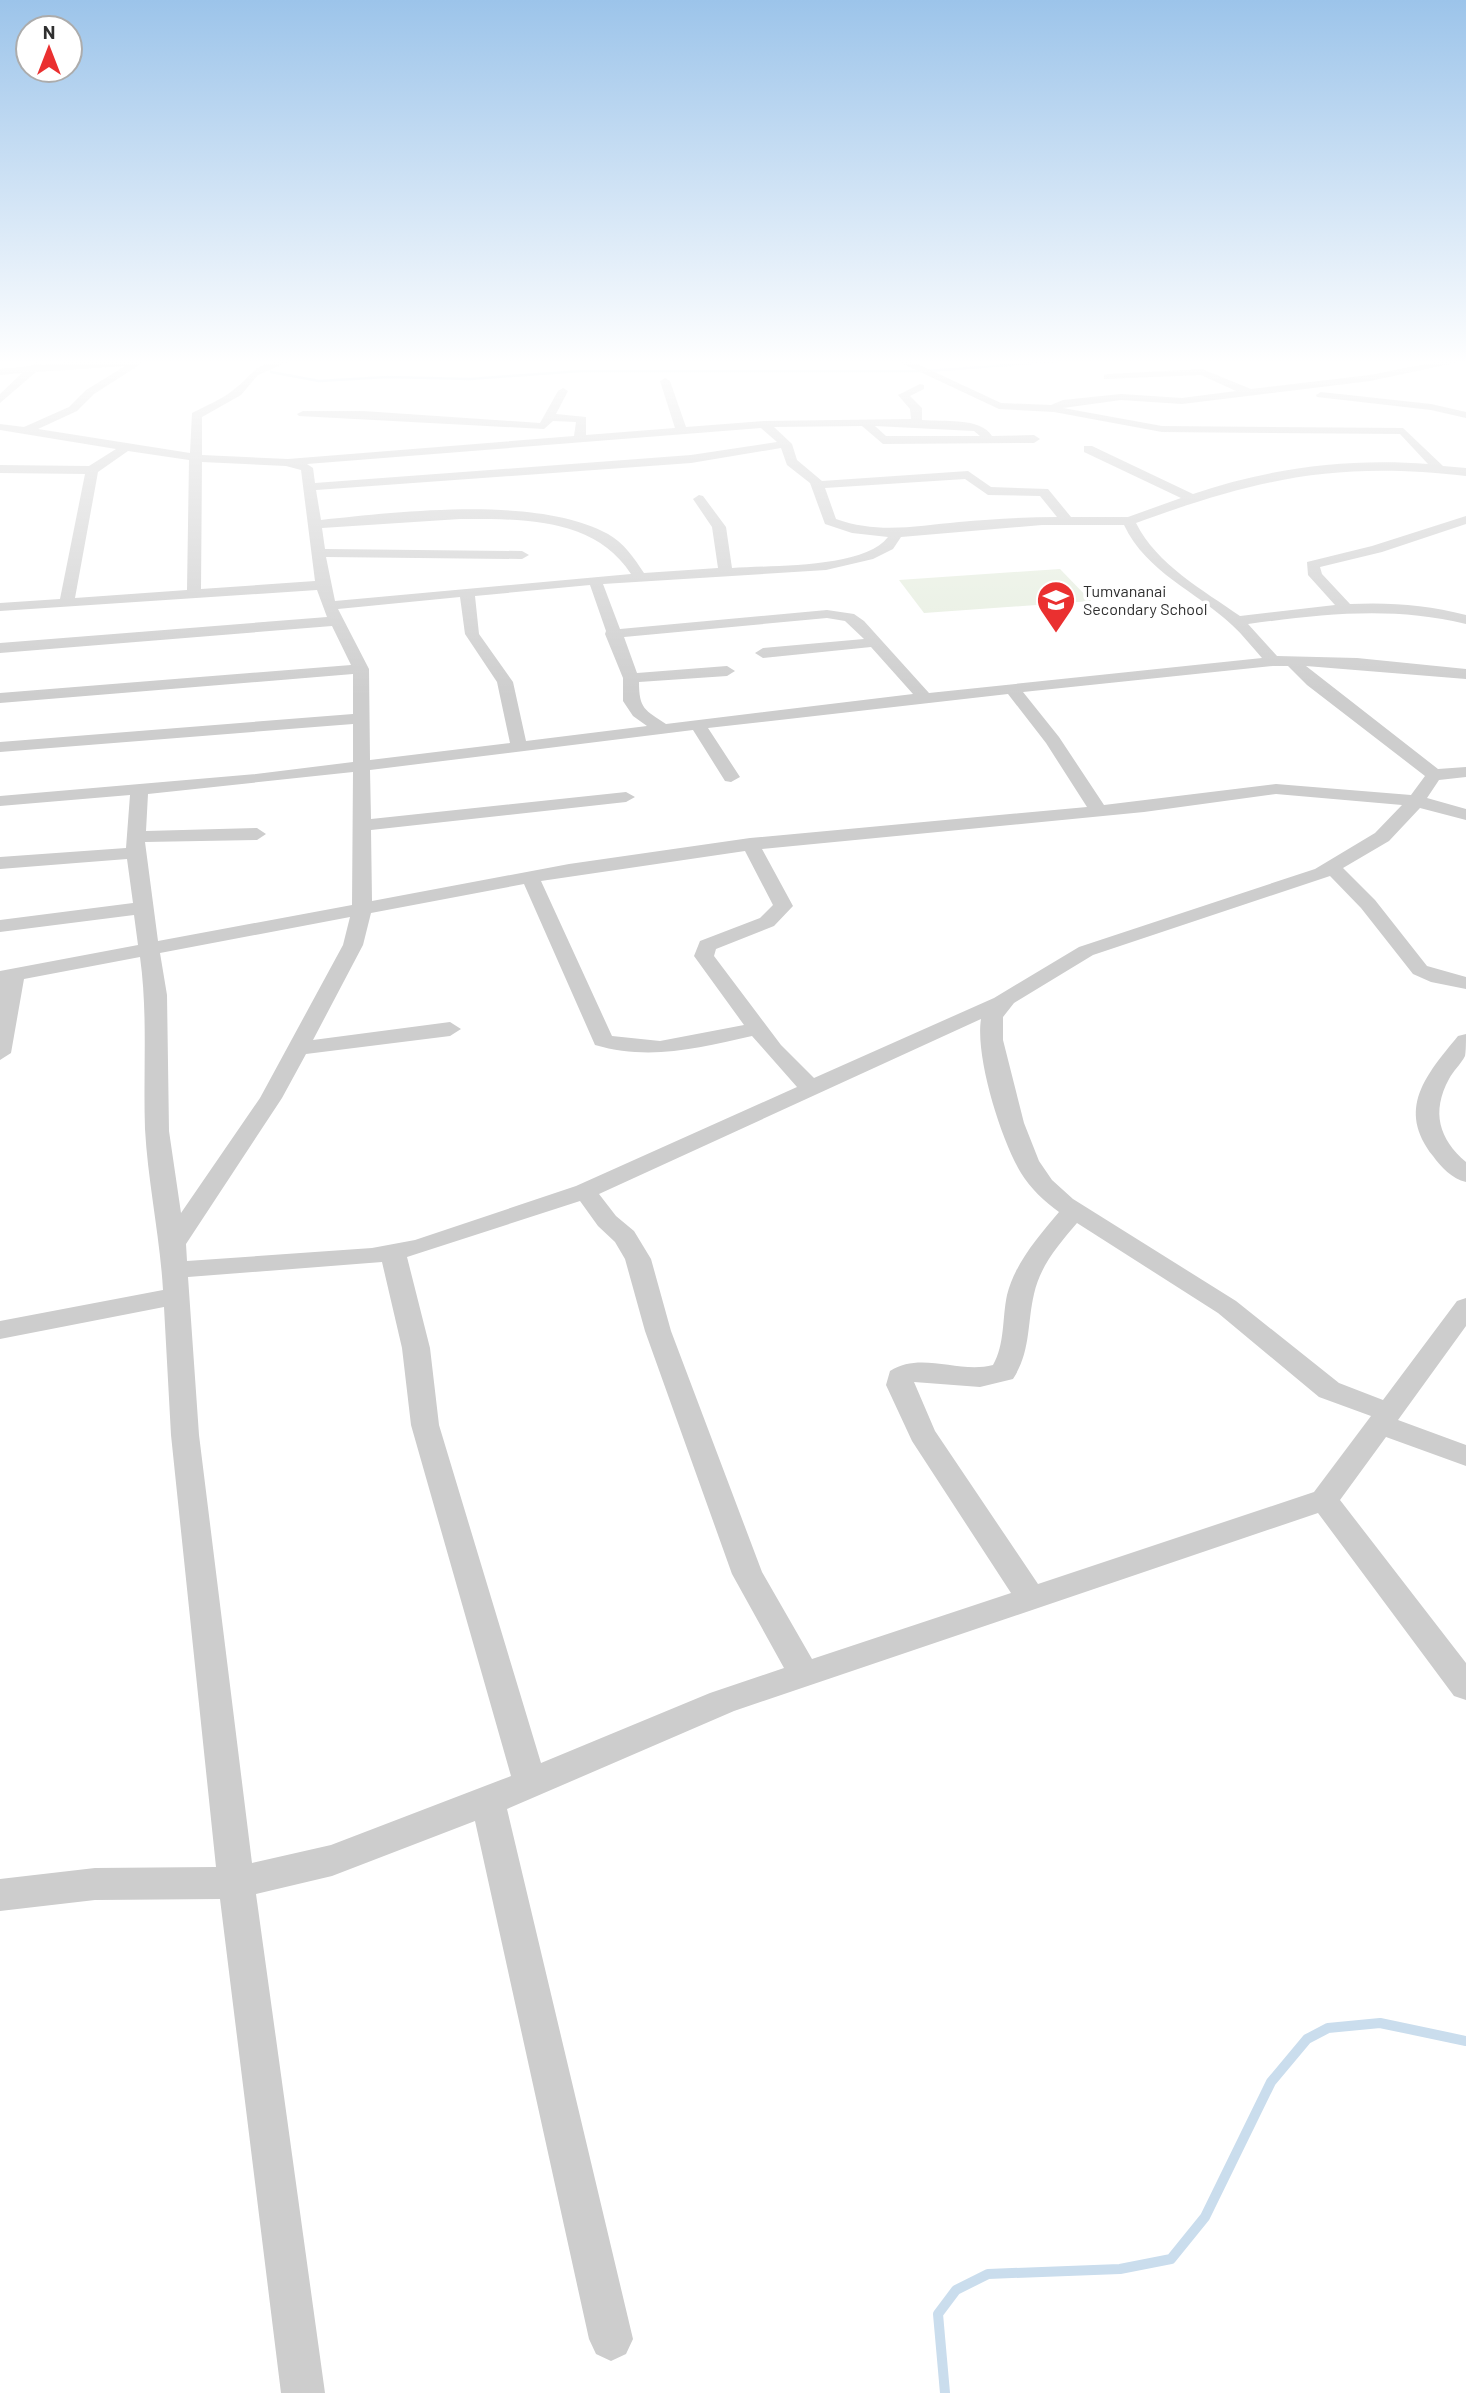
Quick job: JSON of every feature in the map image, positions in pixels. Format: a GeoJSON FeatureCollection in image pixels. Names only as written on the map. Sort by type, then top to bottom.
{"type":"FeatureCollection","features":[{"type":"Feature","properties":{"kind":"street"},"geometry":{"type":"LineString","coordinates":[[67,602],[92,473]]}},
{"type":"Feature","properties":{"kind":"street"},"geometry":{"type":"LineString","coordinates":[[194,473],[194,594]]}},
{"type":"Feature","properties":{"kind":"street"},"geometry":{"type":"LineString","coordinates":[[174,1270],[299,1048],[353,945],[362,910],[359,765],[361,669],[329,606],[323,585],[308,473]]}},
{"type":"Feature","properties":{"kind":"street"},"geometry":{"type":"LineString","coordinates":[[310,486],[495,473]]}},
{"type":"Feature","properties":{"kind":"street"},"geometry":{"type":"LineString","coordinates":[[808,473],[818,485],[828,518],[834,524],[897,534],[993,522],[1066,519],[1129,521],[1259,478],[1298,473]]}},
{"type":"Feature","properties":{"kind":"street"},"geometry":{"type":"LineString","coordinates":[[1138,473],[1194,499]]}},
{"type":"Feature","properties":{"kind":"street"},"geometry":{"type":"LineString","coordinates":[[818,485],[968,475],[988,491],[1044,492],[1066,519]]}},
{"type":"Feature","properties":{"kind":"street"},"geometry":{"type":"LineString","coordinates":[[699,499],[719,527],[726,573]]}},
{"type":"Feature","properties":{"kind":"street"},"geometry":{"type":"LineString","coordinates":[[313,525],[396,516],[462,515],[557,522],[607,539],[627,556],[640,577]]}},
{"type":"Feature","properties":{"kind":"street"},"geometry":{"type":"LineString","coordinates":[[1347,608],[1315,575],[1312,565],[1395,544],[1433,528],[1466,520]]}},
{"type":"Feature","properties":{"kind":"street"},"geometry":{"type":"LineString","coordinates":[[1129,521],[1134,534],[1148,551],[1237,621],[1273,661]]}},
{"type":"Feature","properties":{"kind":"street"},"geometry":{"type":"LineString","coordinates":[[329,606],[595,580],[726,573],[850,562],[880,551],[897,534]]}},
{"type":"Feature","properties":{"kind":"street"},"geometry":{"type":"LineString","coordinates":[[317,553],[522,555]]}},
{"type":"Feature","properties":{"kind":"street"},"geometry":{"type":"LineString","coordinates":[[595,580],[612,634],[631,678],[631,701],[635,708],[662,728]]}},
{"type":"Feature","properties":{"kind":"street"},"geometry":{"type":"LineString","coordinates":[[0,607],[323,585]]}},
{"type":"Feature","properties":{"kind":"street"},"geometry":{"type":"LineString","coordinates":[[467,592],[472,634],[505,682],[519,745]]}},
{"type":"Feature","properties":{"kind":"street"},"geometry":{"type":"LineString","coordinates":[[1237,621],[1347,608],[1418,608],[1466,620]]}},
{"type":"Feature","properties":{"kind":"street"},"geometry":{"type":"LineString","coordinates":[[612,634],[827,614],[849,617],[925,698]]}},
{"type":"Feature","properties":{"kind":"street"},"geometry":{"type":"LineString","coordinates":[[0,648],[336,621]]}},
{"type":"Feature","properties":{"kind":"street"},"geometry":{"type":"LineString","coordinates":[[763,653],[875,642]]}},
{"type":"Feature","properties":{"kind":"street"},"geometry":{"type":"LineString","coordinates":[[0,801],[256,779],[662,728],[1273,661],[1368,664],[1466,674]]}},
{"type":"Feature","properties":{"kind":"street"},"geometry":{"type":"LineString","coordinates":[[1292,661],[1314,682],[1434,775],[1466,772]]}},
{"type":"Feature","properties":{"kind":"street"},"geometry":{"type":"LineString","coordinates":[[0,698],[361,669]]}},
{"type":"Feature","properties":{"kind":"street"},"geometry":{"type":"LineString","coordinates":[[631,678],[727,671]]}},
{"type":"Feature","properties":{"kind":"street"},"geometry":{"type":"LineString","coordinates":[[1012,689],[1054,741],[1099,811]]}},
{"type":"Feature","properties":{"kind":"street"},"geometry":{"type":"LineString","coordinates":[[0,747],[362,718]]}},
{"type":"Feature","properties":{"kind":"street"},"geometry":{"type":"LineString","coordinates":[[697,724],[731,777]]}},
{"type":"Feature","properties":{"kind":"street"},"geometry":{"type":"LineString","coordinates":[[0,1330],[174,1270],[393,1254],[585,1191],[1001,1003],[1046,972],[1086,951],[1303,881],[1332,868],[1382,837],[1416,800],[1434,775]]}},
{"type":"Feature","properties":{"kind":"street"},"geometry":{"type":"LineString","coordinates":[[139,789],[135,845],[156,995],[157,1130],[174,1270],[185,1435],[236,1883],[303,2393]]}},
{"type":"Feature","properties":{"kind":"street"},"geometry":{"type":"LineString","coordinates":[[0,1053],[7,976],[530,877],[750,844],[1099,811],[1276,789],[1416,800],[1466,815]]}},
{"type":"Feature","properties":{"kind":"street"},"geometry":{"type":"LineString","coordinates":[[361,826],[626,797]]}},
{"type":"Feature","properties":{"kind":"street"},"geometry":{"type":"LineString","coordinates":[[0,863],[135,845],[257,834]]}},
{"type":"Feature","properties":{"kind":"street"},"geometry":{"type":"LineString","coordinates":[[750,844],[783,906],[767,922],[711,942],[703,952],[757,1029],[811,1088]]}},
{"type":"Feature","properties":{"kind":"street"},"geometry":{"type":"LineString","coordinates":[[1332,868],[1368,904],[1420,970],[1438,978],[1466,983]]}},
{"type":"Feature","properties":{"kind":"street"},"geometry":{"type":"LineString","coordinates":[[530,877],[603,1040],[623,1048],[660,1047],[757,1029]]}},
{"type":"Feature","properties":{"kind":"street"},"geometry":{"type":"LineString","coordinates":[[0,926],[143,908]]}},
{"type":"Feature","properties":{"kind":"street"},"geometry":{"type":"LineString","coordinates":[[1001,1003],[990,1025],[1013,1131],[1034,1174],[1074,1210],[1227,1307],[1337,1396],[1466,1456]]}},
{"type":"Feature","properties":{"kind":"street"},"geometry":{"type":"LineString","coordinates":[[299,1048],[450,1029]]}},
{"type":"Feature","properties":{"kind":"street"},"geometry":{"type":"LineString","coordinates":[[1466,1041],[1436,1079],[1426,1101],[1424,1116],[1435,1145],[1466,1175]]}},
{"type":"Feature","properties":{"kind":"street"},"geometry":{"type":"LineString","coordinates":[[585,1191],[607,1221],[625,1237],[638,1259],[658,1331],[747,1574],[805,1675]]}},
{"type":"Feature","properties":{"kind":"street"},"geometry":{"type":"LineString","coordinates":[[1032,1599],[922,1434],[902,1394],[900,1378],[916,1371],[959,1377],[988,1377],[1003,1372],[1010,1360],[1027,1273],[1036,1256],[1074,1210]]}},
{"type":"Feature","properties":{"kind":"street"},"geometry":{"type":"LineString","coordinates":[[393,1254],[416,1348],[425,1425],[530,1783]]}},
{"type":"Feature","properties":{"kind":"street"},"geometry":{"type":"LineString","coordinates":[[0,1895],[95,1884],[236,1883],[332,1860],[488,1801],[722,1702],[1324,1500],[1466,1307]]}},
{"type":"Feature","properties":{"kind":"street"},"geometry":{"type":"LineString","coordinates":[[1324,1500],[1466,1687]]}},
{"type":"Feature","properties":{"kind":"street"},"geometry":{"type":"LineString","coordinates":[[488,1801],[611,2339]]}},
{"type":"Feature","properties":{"kind":"green space"},"geometry":{"type":"Polygon","coordinates":[[[1060,569],[1091,601],[924,613],[899,580],[1060,569]]]}},
{"type":"Feature","properties":{"kind":"waterway"},"geometry":{"type":"LineString","coordinates":[[945,2393],[938,2314],[956,2290],[988,2274],[1120,2269],[1171,2259],[1205,2217],[1271,2082],[1307,2039],[1328,2028],[1380,2023],[1466,2041]]}},
{"type":"Feature","properties":{"kind":"place","name":"Tumvananai Secondary School"},"geometry":{"type":"Point","coordinates":[1056,634]}}]}
